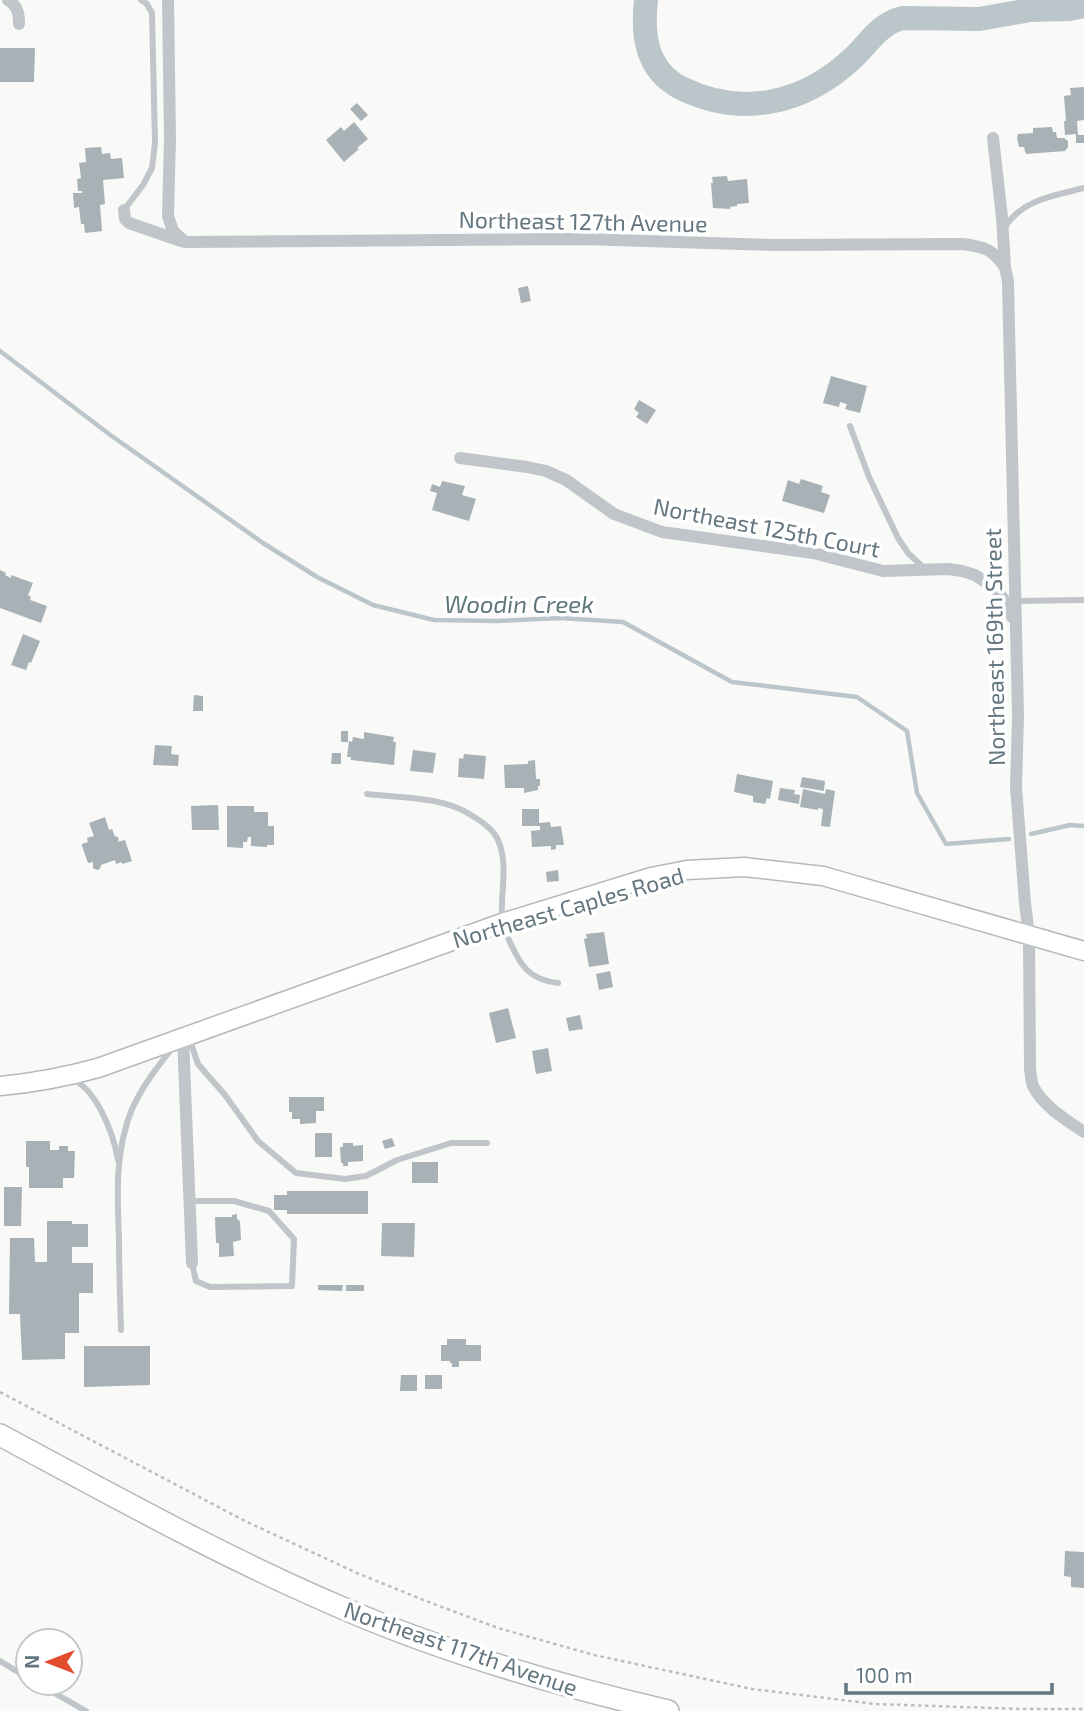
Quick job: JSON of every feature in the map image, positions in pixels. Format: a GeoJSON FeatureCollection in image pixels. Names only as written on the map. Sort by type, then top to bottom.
{"type":"FeatureCollection","features":[{"type":"Feature","properties":{"kind":"highway","name":"Northeast 117th Avenue"},"geometry":{"type":"LineString","coordinates":[[0,1434],[185,1533],[309,1593],[408,1634],[510,1669],[668,1711]]}},
{"type":"Feature","properties":{"kind":"main road","name":"Northeast Caples Road"},"geometry":{"type":"LineString","coordinates":[[0,1086],[33,1083],[98,1068],[502,923],[651,877],[687,870],[744,867],[823,876],[1084,951]]}},
{"type":"Feature","properties":{"kind":"street"},"geometry":{"type":"LineString","coordinates":[[8,0],[15,5],[19,24]]}},
{"type":"Feature","properties":{"kind":"street"},"geometry":{"type":"LineString","coordinates":[[168,0],[168,216],[173,231],[185,242]]}},
{"type":"Feature","properties":{"kind":"street","name":"Northeast 169th Street"},"geometry":{"type":"LineString","coordinates":[[993,138],[1008,282],[1018,716],[1016,787],[1029,936],[1032,1084],[1049,1105],[1084,1132]]}},
{"type":"Feature","properties":{"kind":"street","name":"Northeast 127th Avenue"},"geometry":{"type":"LineString","coordinates":[[124,210],[125,219],[129,223],[185,242],[583,239],[775,245],[963,244],[988,248],[1005,267]]}},
{"type":"Feature","properties":{"kind":"street","name":"Northeast 125th Court"},"geometry":{"type":"LineString","coordinates":[[460,458],[546,471],[566,480],[614,514],[662,532],[813,553],[883,571],[948,569],[975,575],[996,590],[1008,605],[1015,624]]}},
{"type":"Feature","properties":{"kind":"street"},"geometry":{"type":"LineString","coordinates":[[183,1037],[192,1263]]}},
{"type":"Feature","properties":{"kind":"lane"},"geometry":{"type":"LineString","coordinates":[[124,210],[152,168],[155,143],[152,13],[148,4],[141,0]]}},
{"type":"Feature","properties":{"kind":"lane"},"geometry":{"type":"LineString","coordinates":[[1003,229],[1014,214],[1031,204],[1084,188]]}},
{"type":"Feature","properties":{"kind":"lane"},"geometry":{"type":"LineString","coordinates":[[850,426],[869,477],[898,538],[908,553],[927,570]]}},
{"type":"Feature","properties":{"kind":"lane"},"geometry":{"type":"LineString","coordinates":[[1014,601],[1084,600]]}},
{"type":"Feature","properties":{"kind":"lane"},"geometry":{"type":"LineString","coordinates":[[367,794],[438,802],[469,813],[486,825],[498,838],[503,857],[502,923],[517,959],[532,975],[546,982],[558,983]]}},
{"type":"Feature","properties":{"kind":"lane"},"geometry":{"type":"LineString","coordinates":[[121,1330],[117,1192],[123,1139],[131,1111],[143,1087],[156,1067],[183,1037],[198,1064],[225,1095],[258,1141],[296,1173],[345,1179],[366,1176],[397,1160],[451,1143],[486,1143]]}},
{"type":"Feature","properties":{"kind":"lane"},"geometry":{"type":"LineString","coordinates":[[63,1077],[78,1082],[100,1109],[116,1144],[119,1166]]}},
{"type":"Feature","properties":{"kind":"lane"},"geometry":{"type":"LineString","coordinates":[[190,1201],[234,1201],[270,1211],[294,1239],[292,1286],[210,1287],[196,1280],[192,1263]]}},
{"type":"Feature","properties":{"kind":"lane"},"geometry":{"type":"LineString","coordinates":[[62,1697],[86,1711]]}},
{"type":"Feature","properties":{"kind":"path"},"geometry":{"type":"LineString","coordinates":[[0,1392],[256,1526],[380,1582],[498,1628],[594,1655],[752,1689],[875,1704],[1084,1709]]}},
{"type":"Feature","properties":{"kind":"building"},"geometry":{"type":"Polygon","coordinates":[[[0,48],[35,48],[34,82],[0,82],[0,48]]]}},
{"type":"Feature","properties":{"kind":"building"},"geometry":{"type":"Polygon","coordinates":[[[1084,87],[1084,120],[1077,121],[1078,135],[1084,135],[1084,143],[1076,143],[1076,134],[1065,135],[1064,96],[1071,95],[1070,88],[1084,87]]]}},
{"type":"Feature","properties":{"kind":"building"},"geometry":{"type":"Polygon","coordinates":[[[357,103],[368,115],[361,121],[350,109],[357,103]]]}},
{"type":"Feature","properties":{"kind":"building"},"geometry":{"type":"Polygon","coordinates":[[[354,122],[368,139],[344,162],[326,140],[341,127],[344,131],[354,122]]]}},
{"type":"Feature","properties":{"kind":"building"},"geometry":{"type":"Polygon","coordinates":[[[1052,127],[1057,138],[1068,141],[1065,151],[1026,154],[1025,147],[1019,147],[1018,134],[1033,133],[1033,128],[1052,127]]]}},
{"type":"Feature","properties":{"kind":"building"},"geometry":{"type":"Polygon","coordinates":[[[101,147],[102,154],[110,153],[111,159],[122,158],[124,178],[103,180],[105,204],[100,205],[102,231],[85,233],[79,207],[74,208],[73,193],[82,193],[78,191],[77,179],[81,178],[79,163],[86,162],[85,148],[101,147]]]}},
{"type":"Feature","properties":{"kind":"building"},"geometry":{"type":"Polygon","coordinates":[[[727,176],[728,181],[747,179],[749,203],[737,204],[730,209],[713,208],[712,177],[727,176]]]}},
{"type":"Feature","properties":{"kind":"building"},"geometry":{"type":"Polygon","coordinates":[[[528,286],[531,301],[521,303],[518,288],[528,286]]]}},
{"type":"Feature","properties":{"kind":"building"},"geometry":{"type":"Polygon","coordinates":[[[831,376],[867,386],[860,413],[845,409],[847,404],[840,402],[839,407],[823,403],[831,376]]]}},
{"type":"Feature","properties":{"kind":"building"},"geometry":{"type":"Polygon","coordinates":[[[639,400],[656,410],[647,424],[636,417],[639,413],[634,409],[639,400]]]}},
{"type":"Feature","properties":{"kind":"building"},"geometry":{"type":"Polygon","coordinates":[[[801,479],[823,486],[821,492],[830,495],[824,513],[782,501],[788,480],[799,484],[801,479]]]}},
{"type":"Feature","properties":{"kind":"building"},"geometry":{"type":"Polygon","coordinates":[[[442,481],[465,486],[462,495],[476,499],[469,521],[432,510],[437,493],[430,491],[432,484],[440,487],[442,481]]]}},
{"type":"Feature","properties":{"kind":"building"},"geometry":{"type":"Polygon","coordinates":[[[0,570],[11,578],[11,575],[33,583],[28,595],[30,600],[47,606],[41,623],[0,608],[0,570]]]}},
{"type":"Feature","properties":{"kind":"building"},"geometry":{"type":"Polygon","coordinates":[[[23,634],[40,641],[26,670],[11,665],[23,634]]]}},
{"type":"Feature","properties":{"kind":"building"},"geometry":{"type":"Polygon","coordinates":[[[194,695],[203,696],[203,711],[193,711],[194,695]]]}},
{"type":"Feature","properties":{"kind":"building"},"geometry":{"type":"Polygon","coordinates":[[[341,731],[348,731],[348,742],[341,742],[341,731]]]}},
{"type":"Feature","properties":{"kind":"building"},"geometry":{"type":"Polygon","coordinates":[[[364,732],[394,737],[394,765],[351,760],[351,757],[347,757],[349,741],[352,742],[353,737],[364,739],[364,732]]]}},
{"type":"Feature","properties":{"kind":"building"},"geometry":{"type":"Polygon","coordinates":[[[155,745],[172,746],[171,754],[179,755],[178,766],[153,765],[155,745]]]}},
{"type":"Feature","properties":{"kind":"building"},"geometry":{"type":"Polygon","coordinates":[[[413,750],[436,753],[433,773],[410,771],[413,750]]]}},
{"type":"Feature","properties":{"kind":"building"},"geometry":{"type":"Polygon","coordinates":[[[332,753],[341,753],[341,764],[331,764],[332,753]]]}},
{"type":"Feature","properties":{"kind":"building"},"geometry":{"type":"Polygon","coordinates":[[[464,754],[486,756],[484,779],[458,777],[459,758],[463,759],[464,754]]]}},
{"type":"Feature","properties":{"kind":"building"},"geometry":{"type":"Polygon","coordinates":[[[535,760],[536,779],[540,779],[538,790],[524,793],[524,788],[505,788],[504,765],[528,764],[528,761],[535,760]]]}},
{"type":"Feature","properties":{"kind":"building"},"geometry":{"type":"Polygon","coordinates":[[[737,774],[773,781],[770,799],[767,798],[765,804],[753,802],[753,796],[734,792],[737,774]]]}},
{"type":"Feature","properties":{"kind":"building"},"geometry":{"type":"Polygon","coordinates":[[[802,777],[825,781],[824,791],[800,787],[802,777]]]}},
{"type":"Feature","properties":{"kind":"building"},"geometry":{"type":"Polygon","coordinates":[[[780,788],[795,790],[794,794],[800,795],[799,804],[778,800],[780,788]]]}},
{"type":"Feature","properties":{"kind":"building"},"geometry":{"type":"Polygon","coordinates":[[[803,789],[825,794],[826,789],[835,791],[830,827],[821,826],[823,809],[800,807],[803,789]]]}},
{"type":"Feature","properties":{"kind":"building"},"geometry":{"type":"Polygon","coordinates":[[[218,805],[219,830],[192,830],[191,806],[218,805]]]}},
{"type":"Feature","properties":{"kind":"building"},"geometry":{"type":"Polygon","coordinates":[[[227,806],[254,806],[254,812],[268,812],[268,826],[274,826],[274,845],[251,846],[251,837],[248,837],[247,842],[243,842],[243,848],[227,847],[227,806]]]}},
{"type":"Feature","properties":{"kind":"building"},"geometry":{"type":"Polygon","coordinates":[[[522,809],[539,809],[539,823],[550,822],[551,827],[561,826],[564,845],[556,845],[556,849],[551,850],[551,846],[532,847],[531,831],[540,830],[540,826],[522,826],[522,809]]]}},
{"type":"Feature","properties":{"kind":"building"},"geometry":{"type":"Polygon","coordinates":[[[105,817],[109,830],[112,829],[119,840],[117,842],[125,840],[132,861],[116,864],[115,860],[101,865],[97,870],[93,868],[93,862],[88,863],[82,844],[88,842],[87,838],[94,836],[89,823],[105,817]]]}},
{"type":"Feature","properties":{"kind":"building"},"geometry":{"type":"Polygon","coordinates":[[[558,870],[559,881],[547,882],[546,872],[558,870]]]}},
{"type":"Feature","properties":{"kind":"building"},"geometry":{"type":"Polygon","coordinates":[[[604,932],[609,964],[589,967],[584,939],[587,938],[586,934],[604,932]]]}},
{"type":"Feature","properties":{"kind":"building"},"geometry":{"type":"Polygon","coordinates":[[[610,971],[613,987],[599,990],[596,974],[610,971]]]}},
{"type":"Feature","properties":{"kind":"building"},"geometry":{"type":"Polygon","coordinates":[[[508,1008],[516,1038],[496,1043],[489,1013],[508,1008]]]}},
{"type":"Feature","properties":{"kind":"building"},"geometry":{"type":"Polygon","coordinates":[[[580,1015],[583,1029],[569,1031],[566,1018],[580,1015]]]}},
{"type":"Feature","properties":{"kind":"building"},"geometry":{"type":"Polygon","coordinates":[[[548,1048],[552,1071],[536,1074],[532,1051],[548,1048]]]}},
{"type":"Feature","properties":{"kind":"building"},"geometry":{"type":"Polygon","coordinates":[[[289,1097],[324,1097],[324,1111],[316,1111],[316,1123],[300,1124],[300,1119],[292,1119],[292,1112],[289,1112],[289,1097]]]}},
{"type":"Feature","properties":{"kind":"building"},"geometry":{"type":"Polygon","coordinates":[[[315,1133],[332,1133],[332,1157],[315,1157],[315,1133]]]}},
{"type":"Feature","properties":{"kind":"building"},"geometry":{"type":"Polygon","coordinates":[[[392,1138],[395,1146],[385,1149],[382,1141],[392,1138]]]}},
{"type":"Feature","properties":{"kind":"building"},"geometry":{"type":"Polygon","coordinates":[[[26,1141],[50,1141],[50,1150],[68,1146],[68,1151],[75,1151],[74,1178],[63,1178],[63,1188],[29,1188],[26,1141]]]}},
{"type":"Feature","properties":{"kind":"building"},"geometry":{"type":"Polygon","coordinates":[[[343,1143],[363,1145],[363,1161],[348,1162],[348,1166],[343,1166],[340,1147],[343,1147],[343,1143]]]}},
{"type":"Feature","properties":{"kind":"building"},"geometry":{"type":"Polygon","coordinates":[[[412,1162],[438,1162],[438,1183],[412,1183],[412,1162]]]}},
{"type":"Feature","properties":{"kind":"building"},"geometry":{"type":"Polygon","coordinates":[[[4,1187],[22,1187],[21,1226],[4,1226],[4,1187]]]}},
{"type":"Feature","properties":{"kind":"building"},"geometry":{"type":"Polygon","coordinates":[[[287,1191],[368,1191],[368,1214],[287,1214],[287,1210],[274,1210],[274,1195],[287,1195],[287,1191]]]}},
{"type":"Feature","properties":{"kind":"building"},"geometry":{"type":"Polygon","coordinates":[[[237,1214],[241,1240],[233,1242],[234,1256],[219,1257],[215,1217],[232,1217],[237,1214]]]}},
{"type":"Feature","properties":{"kind":"building"},"geometry":{"type":"Polygon","coordinates":[[[47,1221],[88,1224],[88,1247],[72,1247],[72,1263],[93,1263],[93,1293],[79,1293],[79,1333],[65,1333],[65,1359],[22,1360],[20,1314],[9,1314],[10,1238],[34,1238],[35,1262],[47,1262],[47,1221]]]}},
{"type":"Feature","properties":{"kind":"building"},"geometry":{"type":"Polygon","coordinates":[[[382,1223],[415,1223],[414,1257],[381,1256],[382,1223]]]}},
{"type":"Feature","properties":{"kind":"building"},"geometry":{"type":"Polygon","coordinates":[[[318,1285],[343,1285],[342,1291],[318,1290],[318,1285]]]}},
{"type":"Feature","properties":{"kind":"building"},"geometry":{"type":"Polygon","coordinates":[[[346,1285],[364,1285],[364,1291],[346,1291],[346,1285]]]}},
{"type":"Feature","properties":{"kind":"building"},"geometry":{"type":"Polygon","coordinates":[[[447,1339],[466,1339],[466,1345],[481,1345],[481,1361],[459,1361],[459,1367],[452,1367],[450,1361],[441,1361],[441,1345],[447,1345],[447,1339]]]}},
{"type":"Feature","properties":{"kind":"building"},"geometry":{"type":"Polygon","coordinates":[[[84,1346],[150,1346],[150,1385],[84,1387],[84,1346]]]}},
{"type":"Feature","properties":{"kind":"building"},"geometry":{"type":"Polygon","coordinates":[[[401,1375],[417,1375],[417,1391],[400,1391],[401,1375]]]}},
{"type":"Feature","properties":{"kind":"building"},"geometry":{"type":"Polygon","coordinates":[[[425,1375],[442,1375],[442,1389],[425,1389],[425,1375]]]}},
{"type":"Feature","properties":{"kind":"building"},"geometry":{"type":"Polygon","coordinates":[[[1065,1551],[1084,1552],[1084,1588],[1071,1587],[1071,1577],[1064,1576],[1065,1551]]]}},
{"type":"Feature","properties":{"kind":"waterway"},"geometry":{"type":"LineString","coordinates":[[646,0],[646,38],[653,61],[660,72],[681,88],[704,97],[749,104],[772,102],[814,86],[853,58],[880,30],[902,18],[979,19],[1030,10],[1084,6]]}},
{"type":"Feature","properties":{"kind":"waterway","name":"Woodin Creek"},"geometry":{"type":"LineString","coordinates":[[0,351],[109,434],[263,543],[317,577],[373,605],[434,620],[560,618],[623,622],[732,682],[857,697],[907,731],[917,793],[946,844],[1009,839]]}},
{"type":"Feature","properties":{"kind":"waterway","name":"Woodin Creek"},"geometry":{"type":"LineString","coordinates":[[1031,834],[1070,825],[1084,826]]}}]}
